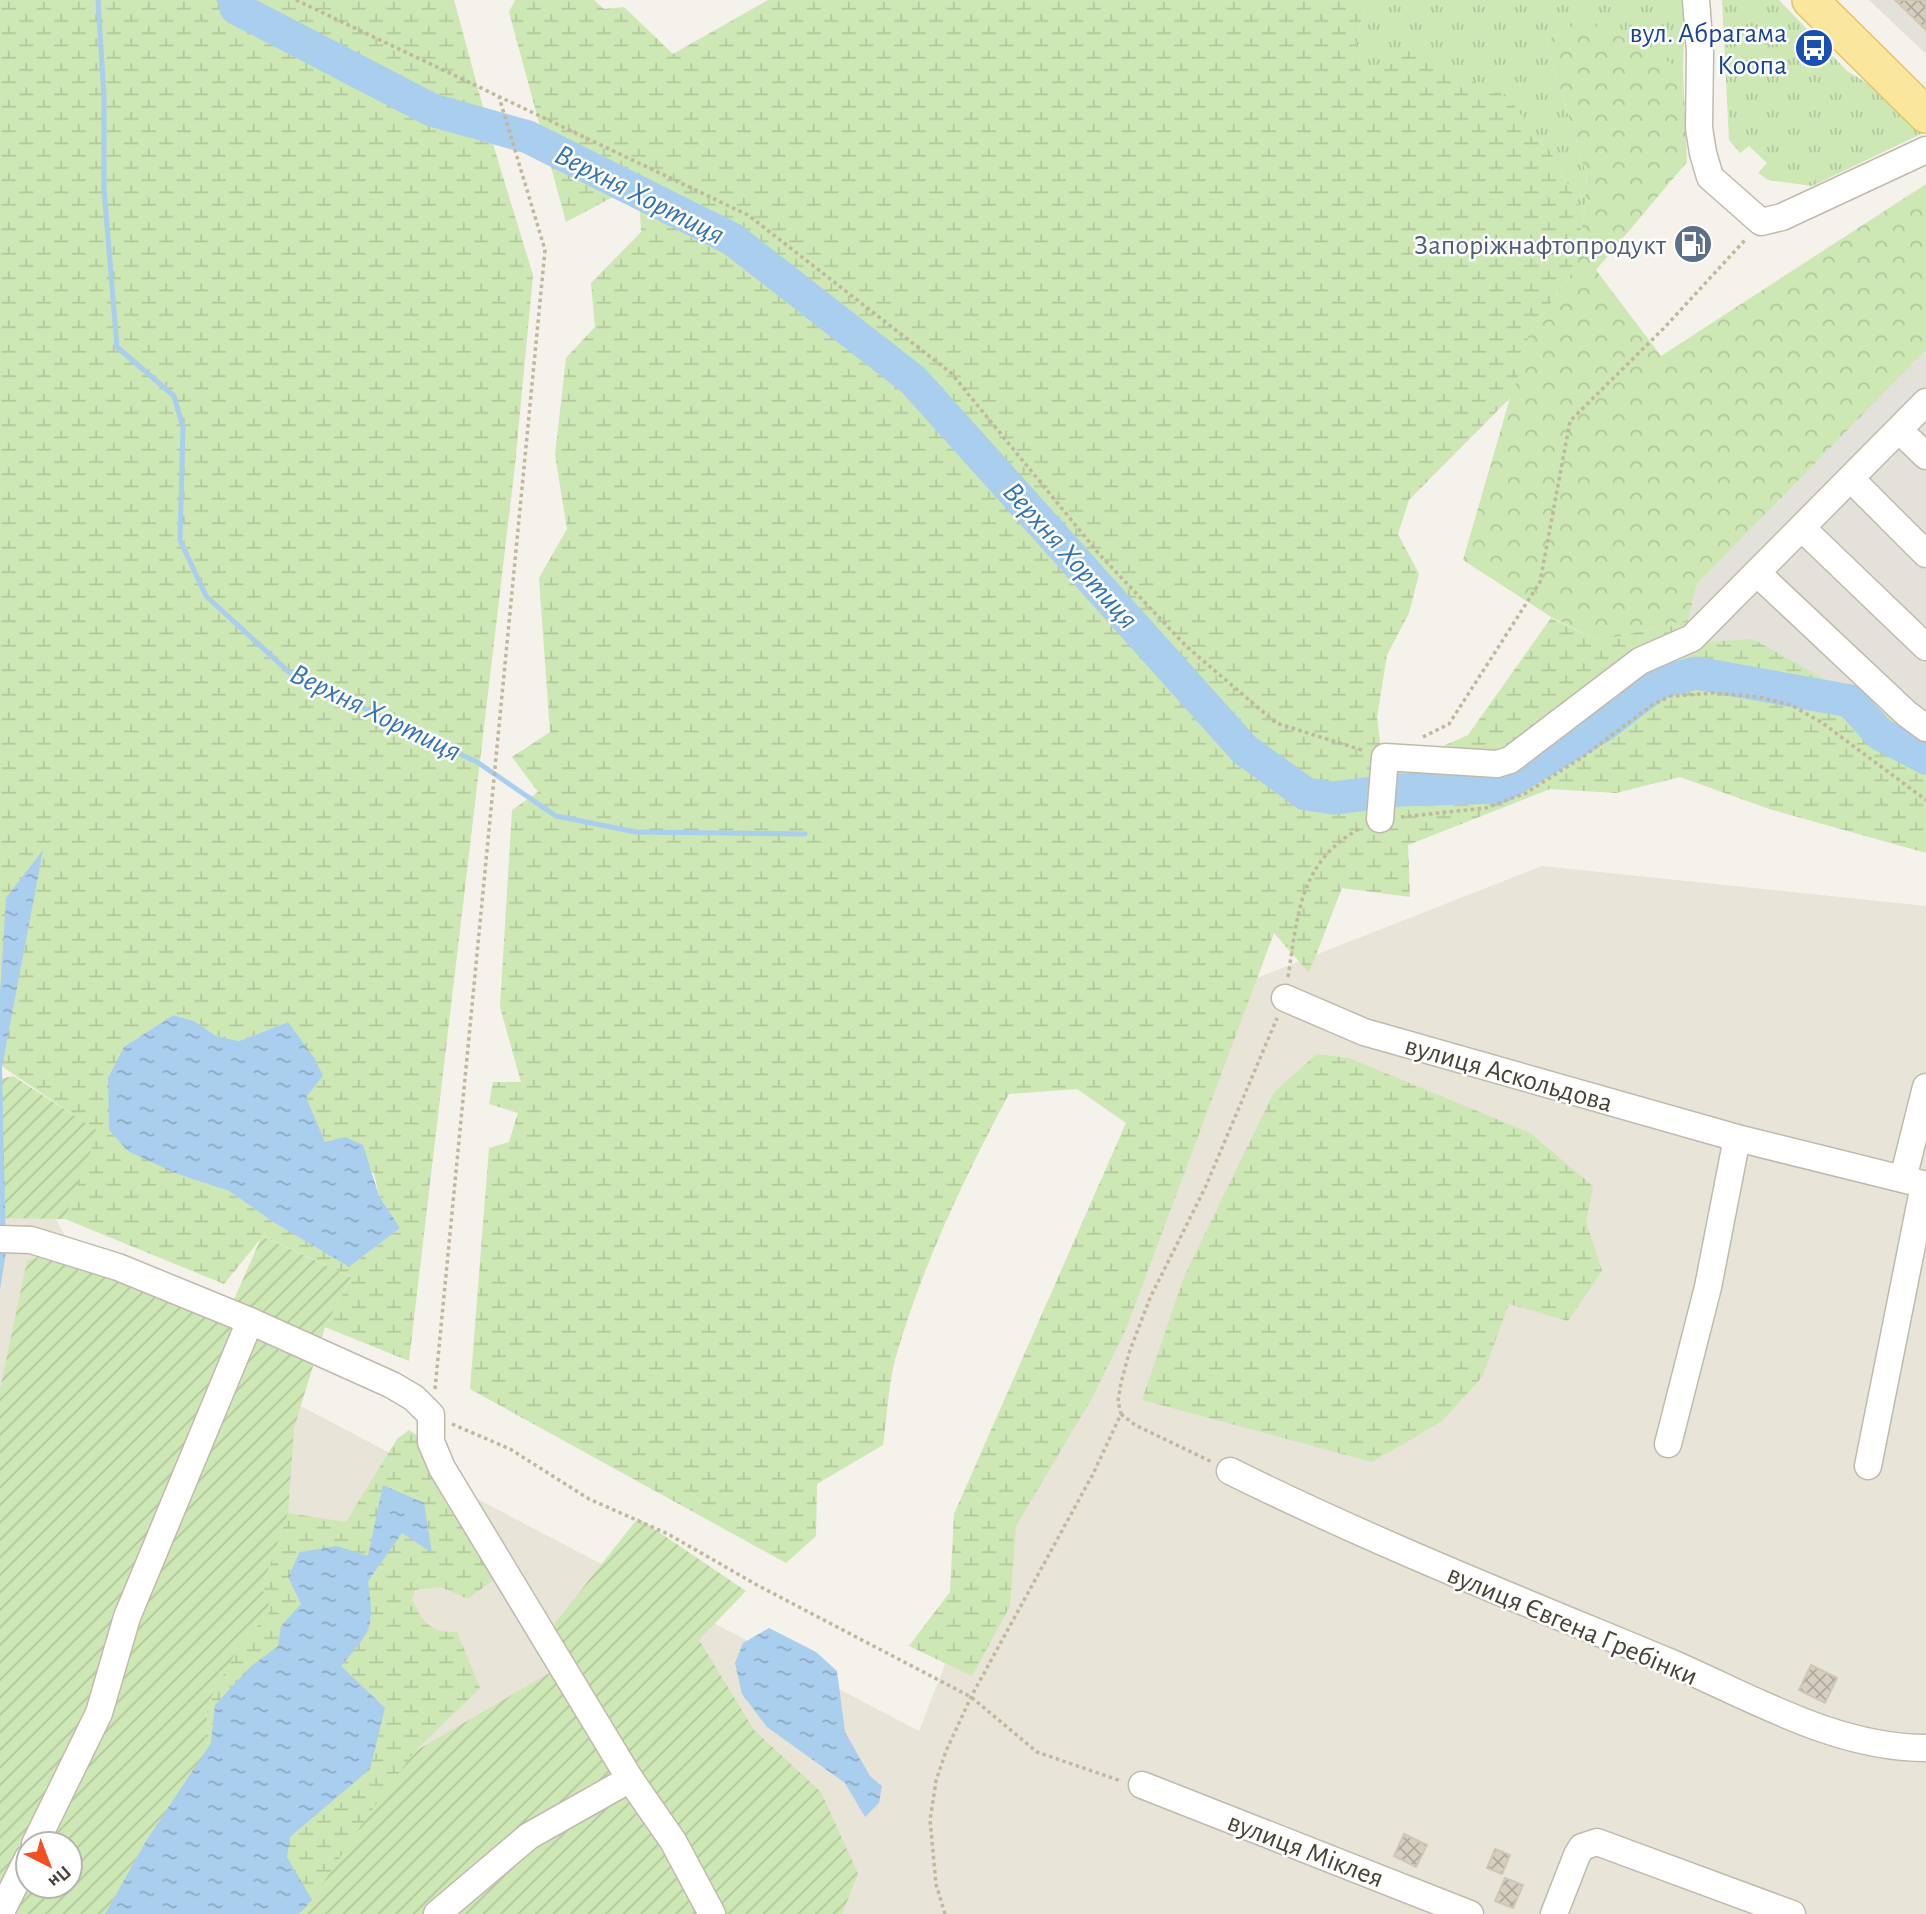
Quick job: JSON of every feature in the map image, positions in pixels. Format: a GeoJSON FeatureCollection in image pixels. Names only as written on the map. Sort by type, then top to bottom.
{"type":"FeatureCollection","features":[{"type":"Feature","properties":{"kind":"main road"},"geometry":{"type":"LineString","coordinates":[[1810,0],[1926,115]]}},
{"type":"Feature","properties":{"kind":"street"},"geometry":{"type":"LineString","coordinates":[[1696,0],[1700,52],[1699,128],[1710,177],[1761,222],[1782,217],[1926,150]]}},
{"type":"Feature","properties":{"kind":"street"},"geometry":{"type":"LineString","coordinates":[[1380,819],[1385,757],[1497,764],[1510,760],[1640,661],[1692,638],[1803,529],[1926,401]]}},
{"type":"Feature","properties":{"kind":"street"},"geometry":{"type":"LineString","coordinates":[[1899,430],[1926,456]]}},
{"type":"Feature","properties":{"kind":"street"},"geometry":{"type":"LineString","coordinates":[[1851,479],[1926,554]]}},
{"type":"Feature","properties":{"kind":"street"},"geometry":{"type":"LineString","coordinates":[[1803,529],[1926,647]]}},
{"type":"Feature","properties":{"kind":"street"},"geometry":{"type":"LineString","coordinates":[[1757,573],[1907,714],[1926,728]]}},
{"type":"Feature","properties":{"kind":"street","name":"вулиця Аскольдова"},"geometry":{"type":"LineString","coordinates":[[1285,998],[1364,1032],[1737,1138],[1918,1183]]}},
{"type":"Feature","properties":{"kind":"street"},"geometry":{"type":"LineString","coordinates":[[1868,1466],[1918,1183],[1926,1087]]}},
{"type":"Feature","properties":{"kind":"street"},"geometry":{"type":"LineString","coordinates":[[1668,1444],[1708,1287],[1737,1138]]}},
{"type":"Feature","properties":{"kind":"street"},"geometry":{"type":"LineString","coordinates":[[0,1239],[31,1240],[118,1267],[250,1321],[392,1385],[414,1398],[431,1415],[431,1443],[442,1468],[630,1779],[673,1841],[712,1914]]}},
{"type":"Feature","properties":{"kind":"street"},"geometry":{"type":"LineString","coordinates":[[42,1830],[99,1713],[127,1617],[250,1321]]}},
{"type":"Feature","properties":{"kind":"street","name":"вулиця Євгена Гребінки"},"geometry":{"type":"LineString","coordinates":[[1230,1471],[1399,1551],[1674,1665],[1777,1711],[1871,1743],[1926,1748]]}},
{"type":"Feature","properties":{"kind":"street"},"geometry":{"type":"LineString","coordinates":[[437,1914],[529,1836],[630,1779]]}},
{"type":"Feature","properties":{"kind":"street","name":"вулиця Міклея"},"geometry":{"type":"LineString","coordinates":[[1142,1785],[1471,1914]]}},
{"type":"Feature","properties":{"kind":"street"},"geometry":{"type":"LineString","coordinates":[[1554,1914],[1577,1855],[1583,1847],[1597,1842],[1792,1914]]}},
{"type":"Feature","properties":{"kind":"street"},"geometry":{"type":"LineString","coordinates":[[0,1914],[14,1886]]}},
{"type":"Feature","properties":{"kind":"path"},"geometry":{"type":"LineString","coordinates":[[296,0],[748,215],[951,373],[1101,555],[1186,646],[1276,723],[1385,757],[1449,724],[1540,582],[1570,421],[1664,328],[1761,222]]}},
{"type":"Feature","properties":{"kind":"path"},"geometry":{"type":"LineString","coordinates":[[499,97],[545,250],[439,1366],[431,1415],[510,1449],[589,1499],[668,1534],[757,1585],[971,1697],[1037,1752],[1108,1779],[1142,1785]]}},
{"type":"Feature","properties":{"kind":"path"},"geometry":{"type":"LineString","coordinates":[[945,1914],[939,1901],[932,1864],[930,1820],[936,1781],[971,1697],[1093,1474],[1121,1414],[1118,1401],[1121,1383],[1150,1298],[1205,1188],[1285,998],[1302,902],[1312,872],[1345,837],[1380,819],[1486,808],[1550,779],[1652,705],[1671,696],[1713,693],[1759,697],[1791,705],[1821,722],[1926,800]]}},
{"type":"Feature","properties":{"kind":"path"},"geometry":{"type":"LineString","coordinates":[[1121,1414],[1136,1425],[1230,1471]]}},
{"type":"Feature","properties":{"kind":"shaded area"},"geometry":{"type":"Polygon","coordinates":[[[1869,0],[1926,0],[1926,54],[1869,0]]]}},
{"type":"Feature","properties":{"kind":"shaded area"},"geometry":{"type":"Polygon","coordinates":[[[1926,350],[1926,736],[1705,642],[1688,620],[1697,584],[1926,350]]]}},
{"type":"Feature","properties":{"kind":"shaded area"},"geometry":{"type":"Polygon","coordinates":[[[1542,866],[1926,906],[1926,1914],[0,1914],[0,1109],[97,1299],[919,1731],[1206,998],[1542,866]]]}},
{"type":"Feature","properties":{"kind":"green space"},"geometry":{"type":"Polygon","coordinates":[[[0,0],[454,0],[493,144],[533,275],[515,465],[409,1361],[325,1327],[351,1277],[263,1236],[224,1284],[65,1219],[97,1131],[0,1065],[0,0]],[[173,1015],[124,1047],[209,1183],[229,1191],[273,1222],[349,1267],[400,1228],[379,1196],[374,1173],[325,1143],[306,1097],[288,1022],[239,1041],[216,1036],[194,1021],[173,1015]]]}},
{"type":"Feature","properties":{"kind":"green space"},"geometry":{"type":"Polygon","coordinates":[[[515,0],[594,0],[604,9],[624,7],[673,54],[768,0],[1358,0],[1364,7],[1353,59],[1368,81],[1409,51],[1508,98],[1552,154],[1584,215],[1571,274],[1528,336],[1513,395],[1409,500],[1398,534],[1419,574],[1409,613],[1387,655],[1377,717],[1382,759],[1421,756],[1468,735],[1551,618],[1599,641],[1688,620],[1705,642],[1753,639],[1926,736],[1926,853],[1769,809],[1680,777],[1616,793],[1550,789],[1408,845],[1410,897],[1342,888],[1309,973],[1274,933],[1126,1329],[1092,1398],[1016,1526],[1010,1606],[972,1676],[909,1646],[950,1592],[954,1514],[1126,1123],[1077,1089],[1009,1094],[960,1191],[917,1291],[895,1360],[883,1445],[817,1484],[816,1536],[786,1563],[470,1389],[489,1148],[509,1142],[518,1113],[489,1104],[493,1082],[521,1082],[500,1007],[512,810],[538,792],[512,757],[550,732],[539,578],[567,529],[555,455],[566,358],[595,327],[591,283],[641,232],[640,211],[613,197],[566,222],[509,12],[515,0]]]}},
{"type":"Feature","properties":{"kind":"green space"},"geometry":{"type":"Polygon","coordinates":[[[1358,0],[1685,0],[1683,70],[1581,15],[1546,42],[1587,176],[1584,215],[1552,154],[1449,72],[1409,52],[1368,82],[1353,59],[1364,7],[1358,0]]]}},
{"type":"Feature","properties":{"kind":"green space"},"geometry":{"type":"Polygon","coordinates":[[[1722,0],[1779,0],[1847,71],[1877,89],[1923,133],[1812,186],[1768,180],[1758,173],[1767,163],[1749,146],[1740,153],[1729,140],[1722,0]]]}},
{"type":"Feature","properties":{"kind":"green space"},"geometry":{"type":"Polygon","coordinates":[[[1581,15],[1683,70],[1687,162],[1596,270],[1661,356],[1926,184],[1926,350],[1697,584],[1688,620],[1599,641],[1551,617],[1463,560],[1528,336],[1571,274],[1584,215],[1587,176],[1546,42],[1581,15]]]}},
{"type":"Feature","properties":{"kind":"green space"},"geometry":{"type":"Polygon","coordinates":[[[1317,1054],[1349,1058],[1530,1133],[1593,1186],[1586,1222],[1602,1271],[1568,1321],[1509,1304],[1482,1377],[1441,1422],[1372,1462],[1142,1400],[1184,1277],[1274,1092],[1317,1054]]]}},
{"type":"Feature","properties":{"kind":"green space"},"geometry":{"type":"Polygon","coordinates":[[[13,1076],[98,1131],[65,1219],[0,1218],[0,1079],[13,1076]]]}},
{"type":"Feature","properties":{"kind":"green space"},"geometry":{"type":"Polygon","coordinates":[[[262,1236],[351,1277],[325,1327],[294,1428],[288,1513],[262,1588],[271,1610],[237,1650],[208,1703],[203,1756],[146,1841],[105,1914],[0,1914],[0,1389],[27,1261],[55,1251],[224,1322],[262,1236]]]}},
{"type":"Feature","properties":{"kind":"green space"},"geometry":{"type":"Polygon","coordinates":[[[409,1430],[418,1436],[497,1577],[468,1599],[441,1587],[415,1590],[412,1600],[429,1625],[440,1631],[457,1632],[480,1688],[414,1752],[312,1900],[299,1914],[105,1914],[202,1756],[208,1703],[237,1650],[271,1610],[262,1588],[288,1513],[346,1522],[397,1439],[409,1430]]]}},
{"type":"Feature","properties":{"kind":"green space"},"geometry":{"type":"Polygon","coordinates":[[[638,1518],[746,1591],[699,1640],[754,1730],[821,1792],[858,1874],[842,1914],[299,1914],[312,1900],[414,1752],[551,1672],[555,1623],[638,1518]]]}},
{"type":"Feature","properties":{"kind":"water"},"geometry":{"type":"Polygon","coordinates":[[[43,850],[2,1067],[6,1252],[0,1290],[0,993],[6,898],[43,850]]]}},
{"type":"Feature","properties":{"kind":"water"},"geometry":{"type":"Polygon","coordinates":[[[173,1015],[194,1021],[216,1036],[239,1041],[288,1022],[315,1059],[323,1076],[306,1097],[325,1142],[345,1137],[363,1145],[379,1196],[400,1228],[349,1267],[273,1222],[229,1191],[175,1173],[128,1151],[109,1130],[108,1078],[124,1047],[173,1015]]]}},
{"type":"Feature","properties":{"kind":"water"},"geometry":{"type":"Polygon","coordinates":[[[383,1485],[424,1503],[432,1553],[402,1533],[368,1581],[371,1610],[368,1628],[365,1636],[341,1666],[385,1708],[370,1769],[290,1837],[287,1857],[312,1900],[299,1914],[105,1914],[146,1841],[211,1743],[215,1705],[250,1667],[278,1646],[281,1626],[301,1604],[288,1577],[300,1552],[337,1546],[368,1556],[383,1485]]]}},
{"type":"Feature","properties":{"kind":"water"},"geometry":{"type":"Polygon","coordinates":[[[769,1628],[816,1652],[837,1671],[845,1732],[870,1776],[882,1786],[879,1803],[865,1817],[845,1783],[767,1727],[742,1694],[735,1663],[743,1643],[769,1628]]]}},
{"type":"Feature","properties":{"kind":"building"},"geometry":{"type":"Polygon","coordinates":[[[1895,0],[1926,0],[1926,30],[1895,0]]]}},
{"type":"Feature","properties":{"kind":"building"},"geometry":{"type":"Polygon","coordinates":[[[1811,1665],[1837,1678],[1825,1703],[1799,1690],[1811,1665]]]}},
{"type":"Feature","properties":{"kind":"building"},"geometry":{"type":"Polygon","coordinates":[[[1404,1834],[1427,1845],[1416,1867],[1394,1856],[1404,1834]]]}},
{"type":"Feature","properties":{"kind":"building"},"geometry":{"type":"Polygon","coordinates":[[[1495,1849],[1510,1855],[1502,1874],[1487,1868],[1495,1849]]]}},
{"type":"Feature","properties":{"kind":"building"},"geometry":{"type":"Polygon","coordinates":[[[1505,1878],[1523,1885],[1513,1908],[1495,1901],[1505,1878]]]}},
{"type":"Feature","properties":{"kind":"waterway","name":"Верхня Хортиця"},"geometry":{"type":"LineString","coordinates":[[98,0],[104,97],[104,189],[117,347],[174,396],[183,427],[180,540],[206,596],[290,673],[477,762],[556,816],[636,832],[805,834]]}},
{"type":"Feature","properties":{"kind":"waterway","name":"Верхня Хортиця"},"geometry":{"type":"LineString","coordinates":[[219,0],[236,8],[246,0]]}},
{"type":"Feature","properties":{"kind":"waterway","name":"Верхня Хортиця"},"geometry":{"type":"LineString","coordinates":[[236,8],[432,110],[528,137],[732,239],[913,380],[1245,750],[1306,794],[1334,798],[1399,790],[1500,787],[1605,724],[1658,683],[1696,673],[1850,701],[1880,734],[1926,758]]}},
{"type":"Feature","properties":{"kind":"place","name":"вул. Абрагама Коопа"},"geometry":{"type":"Point","coordinates":[1814,48]}},
{"type":"Feature","properties":{"kind":"place","name":"Запоріжнафтопродукт"},"geometry":{"type":"Point","coordinates":[1693,244]}}]}
